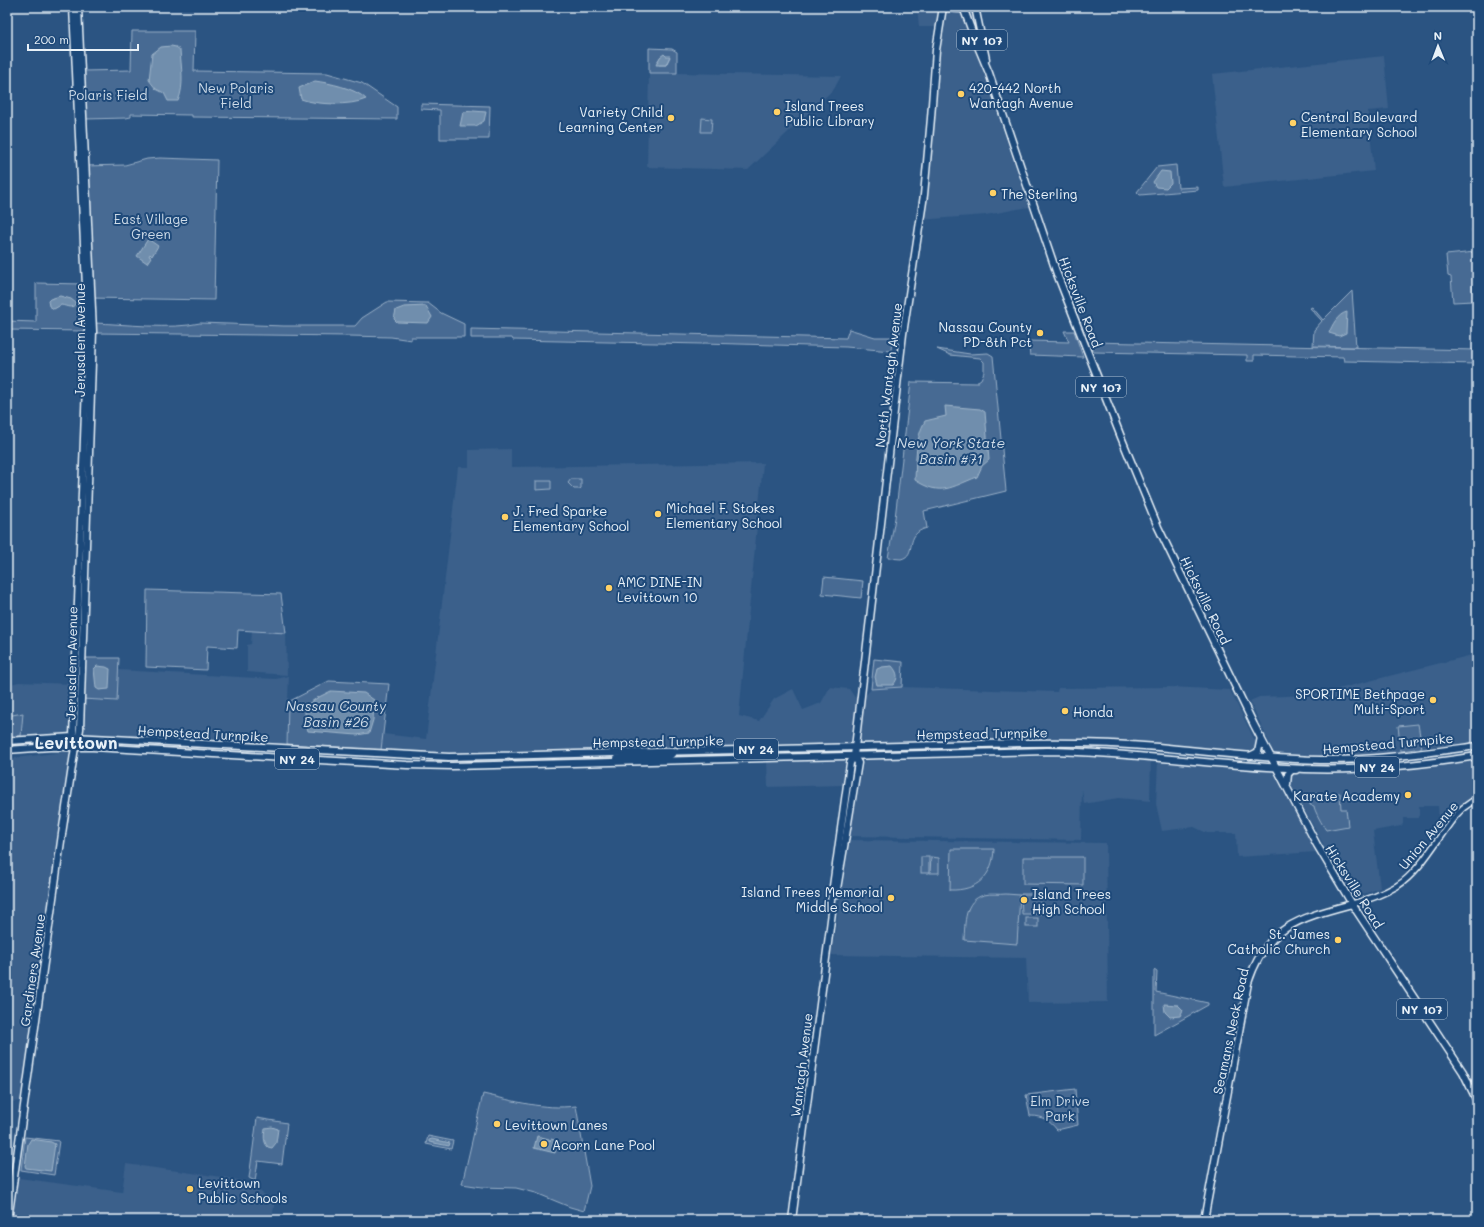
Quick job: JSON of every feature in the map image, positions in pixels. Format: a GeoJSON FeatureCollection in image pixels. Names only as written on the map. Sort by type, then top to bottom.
{"type":"FeatureCollection","features":[{"type":"Feature","properties":{"kind":"main road","name":"Jerusalem Avenue"},"geometry":{"type":"LineString","coordinates":[[73,7],[88,330],[76,738]]}},
{"type":"Feature","properties":{"kind":"main road","name":"Jerusalem Avenue"},"geometry":{"type":"LineString","coordinates":[[75,747],[93,331],[78,7]]}},
{"type":"Feature","properties":{"kind":"main road","name":"North Wantagh Avenue"},"geometry":{"type":"LineString","coordinates":[[855,747],[902,341],[924,195],[932,113],[936,50],[943,7]]}},
{"type":"Feature","properties":{"kind":"main road","name":"Hicksville Road"},"geometry":{"type":"LineString","coordinates":[[963,7],[988,73],[1057,274],[1158,527],[1261,737],[1317,845],[1352,904],[1463,1072],[1477,1101]]}},
{"type":"Feature","properties":{"kind":"main road","name":"Hicksville Road"},"geometry":{"type":"LineString","coordinates":[[975,7],[988,73]]}},
{"type":"Feature","properties":{"kind":"main road"},"geometry":{"type":"LineString","coordinates":[[1249,756],[1258,752],[1261,737]]}},
{"type":"Feature","properties":{"kind":"main road","name":"Hempstead Turnpike"},"geometry":{"type":"LineString","coordinates":[[7,741],[76,738],[449,757],[1033,743],[1088,743],[1156,747],[1272,758],[1319,760],[1363,759],[1477,746]]}},
{"type":"Feature","properties":{"kind":"main road","name":"Hempstead Turnpike"},"geometry":{"type":"LineString","coordinates":[[7,750],[75,747],[133,749],[407,765],[452,766],[1088,752],[1277,768],[1306,769],[1379,767],[1477,756]]}},
{"type":"Feature","properties":{"kind":"main road","name":"Gardiners Avenue"},"geometry":{"type":"LineString","coordinates":[[8,1220],[75,747]]}},
{"type":"Feature","properties":{"kind":"main road","name":"Wantagh Avenue"},"geometry":{"type":"LineString","coordinates":[[792,1220],[832,912],[830,908],[850,763],[854,756],[855,747]]}},
{"type":"Feature","properties":{"kind":"main road"},"geometry":{"type":"LineString","coordinates":[[675,751],[675,760]]}},
{"type":"Feature","properties":{"kind":"main road"},"geometry":{"type":"LineString","coordinates":[[604,762],[626,757],[668,756],[675,751]]}},
{"type":"Feature","properties":{"kind":"main road"},"geometry":{"type":"LineString","coordinates":[[1287,786],[1287,777],[1289,772],[1306,769]]}},
{"type":"Feature","properties":{"kind":"main road","name":"Seamans Neck Road"},"geometry":{"type":"LineString","coordinates":[[1204,1220],[1248,983],[1256,963],[1271,942],[1287,927],[1297,921],[1352,904]]}},
{"type":"Feature","properties":{"kind":"street","name":"Union Avenue"},"geometry":{"type":"LineString","coordinates":[[1352,904],[1375,897],[1398,885],[1407,878],[1462,808],[1477,798]]}},
{"type":"Feature","properties":{"kind":"shaded area"},"geometry":{"type":"Polygon","coordinates":[[[917,7],[942,7],[943,12],[964,15],[1029,207],[986,215],[919,220],[931,108],[936,27],[919,27],[917,7]]]}},
{"type":"Feature","properties":{"kind":"shaded area","name":"Central Boulevard Elementary School"},"geometry":{"type":"Polygon","coordinates":[[[1384,56],[1389,109],[1368,111],[1374,171],[1224,187],[1212,74],[1384,56]]]}},
{"type":"Feature","properties":{"kind":"shaded area"},"geometry":{"type":"Polygon","coordinates":[[[649,73],[841,76],[834,89],[748,170],[647,167],[649,73]]]}},
{"type":"Feature","properties":{"kind":"shaded area"},"geometry":{"type":"Polygon","coordinates":[[[511,449],[511,467],[763,463],[739,716],[759,721],[774,699],[793,689],[803,710],[821,703],[830,687],[849,689],[856,699],[850,745],[426,756],[381,753],[383,734],[426,739],[458,467],[469,467],[469,450],[511,449]]]}},
{"type":"Feature","properties":{"kind":"shaded area"},"geometry":{"type":"Polygon","coordinates":[[[252,631],[286,633],[287,675],[247,672],[247,645],[251,644],[252,631]]]}},
{"type":"Feature","properties":{"kind":"shaded area"},"geometry":{"type":"Polygon","coordinates":[[[1472,655],[1477,656],[1477,744],[1369,758],[1276,757],[1250,701],[1259,697],[1314,695],[1472,655]]]}},
{"type":"Feature","properties":{"kind":"shaded area"},"geometry":{"type":"Polygon","coordinates":[[[119,670],[276,679],[289,676],[286,747],[81,737],[82,699],[117,700],[119,670]]]}},
{"type":"Feature","properties":{"kind":"shaded area"},"geometry":{"type":"Polygon","coordinates":[[[19,682],[72,684],[70,734],[7,740],[7,685],[19,682]]]}},
{"type":"Feature","properties":{"kind":"shaded area"},"geometry":{"type":"Polygon","coordinates":[[[902,687],[1057,692],[1058,688],[1171,687],[1230,690],[1261,753],[1085,740],[857,745],[864,697],[871,689],[902,687]]]}},
{"type":"Feature","properties":{"kind":"shaded area"},"geometry":{"type":"Polygon","coordinates":[[[71,751],[24,1101],[7,1102],[7,759],[71,751]]]}},
{"type":"Feature","properties":{"kind":"shaded area"},"geometry":{"type":"Polygon","coordinates":[[[1083,756],[1151,759],[1150,801],[1118,798],[1084,804],[1082,789],[1081,840],[850,836],[864,759],[1083,756]]]}},
{"type":"Feature","properties":{"kind":"shaded area"},"geometry":{"type":"Polygon","coordinates":[[[1477,756],[1477,798],[1465,804],[1439,827],[1438,806],[1419,806],[1419,818],[1403,818],[1403,824],[1401,826],[1373,831],[1380,888],[1353,898],[1283,771],[1353,773],[1477,756]]]}},
{"type":"Feature","properties":{"kind":"shaded area"},"geometry":{"type":"Polygon","coordinates":[[[845,760],[844,785],[768,787],[767,762],[845,760]]]}},
{"type":"Feature","properties":{"kind":"shaded area"},"geometry":{"type":"Polygon","coordinates":[[[1158,761],[1273,772],[1316,852],[1237,857],[1236,833],[1207,833],[1194,827],[1162,831],[1156,804],[1158,761]]]}},
{"type":"Feature","properties":{"kind":"shaded area","name":"Island Trees High School"},"geometry":{"type":"Polygon","coordinates":[[[850,840],[1106,843],[1108,1002],[1028,1003],[1026,958],[831,955],[850,840]]]}},
{"type":"Feature","properties":{"kind":"shaded area","name":"Levittown Public Schools"},"geometry":{"type":"Polygon","coordinates":[[[126,1164],[229,1178],[247,1182],[265,1195],[275,1199],[272,1220],[12,1220],[19,1178],[122,1192],[126,1164]]]}},
{"type":"Feature","properties":{"kind":"shaded area"},"geometry":{"type":"Polygon","coordinates":[[[1477,1206],[1477,1220],[1470,1220],[1469,1217],[1473,1216],[1471,1208],[1477,1206]]]}},
{"type":"Feature","properties":{"kind":"green space"},"geometry":{"type":"Polygon","coordinates":[[[947,7],[961,7],[963,14],[946,12],[947,7]]]}},
{"type":"Feature","properties":{"kind":"green space"},"geometry":{"type":"Polygon","coordinates":[[[966,7],[973,7],[978,41],[966,7]]]}},
{"type":"Feature","properties":{"kind":"green space"},"geometry":{"type":"Polygon","coordinates":[[[132,31],[195,31],[194,71],[327,73],[362,83],[397,107],[397,119],[192,117],[192,115],[131,114],[131,117],[126,118],[86,119],[84,71],[131,70],[132,31]]]}},
{"type":"Feature","properties":{"kind":"green space"},"geometry":{"type":"Polygon","coordinates":[[[649,48],[672,49],[677,52],[677,73],[649,73],[649,48]],[[670,57],[659,59],[657,62],[659,65],[666,65],[670,57]]]}},
{"type":"Feature","properties":{"kind":"green space"},"geometry":{"type":"Polygon","coordinates":[[[421,104],[490,106],[489,139],[440,139],[440,110],[421,109],[421,104]]]}},
{"type":"Feature","properties":{"kind":"green space"},"geometry":{"type":"Polygon","coordinates":[[[702,118],[712,119],[711,132],[701,132],[702,118]]]}},
{"type":"Feature","properties":{"kind":"green space","name":"East Village Green"},"geometry":{"type":"Polygon","coordinates":[[[147,159],[217,160],[214,300],[89,298],[84,166],[125,165],[147,159]]]}},
{"type":"Feature","properties":{"kind":"green space"},"geometry":{"type":"Polygon","coordinates":[[[1176,165],[1178,188],[1198,187],[1198,190],[1140,195],[1137,192],[1157,167],[1176,165]]]}},
{"type":"Feature","properties":{"kind":"green space"},"geometry":{"type":"Polygon","coordinates":[[[1474,228],[1477,251],[1477,273],[1472,274],[1473,301],[1453,302],[1451,277],[1448,276],[1446,255],[1475,252],[1472,229],[1474,228]]]}},
{"type":"Feature","properties":{"kind":"green space"},"geometry":{"type":"Polygon","coordinates":[[[36,283],[83,284],[86,331],[7,330],[7,321],[36,322],[36,283]]]}},
{"type":"Feature","properties":{"kind":"green space"},"geometry":{"type":"Polygon","coordinates":[[[1352,291],[1356,347],[1313,346],[1314,330],[1322,321],[1310,308],[1312,307],[1323,320],[1352,291]]]}},
{"type":"Feature","properties":{"kind":"green space"},"geometry":{"type":"Polygon","coordinates":[[[387,302],[428,303],[441,313],[464,324],[464,337],[411,337],[411,340],[391,337],[349,336],[94,333],[94,323],[148,326],[175,326],[200,323],[284,326],[355,326],[362,318],[387,302]]]}},
{"type":"Feature","properties":{"kind":"green space"},"geometry":{"type":"Polygon","coordinates":[[[471,329],[846,338],[849,329],[875,337],[892,337],[891,351],[846,347],[471,338],[471,329]]]}},
{"type":"Feature","properties":{"kind":"green space"},"geometry":{"type":"Polygon","coordinates":[[[1064,331],[1074,331],[1083,357],[1030,355],[1028,341],[1069,342],[1064,331]]]}},
{"type":"Feature","properties":{"kind":"green space"},"geometry":{"type":"Polygon","coordinates":[[[1090,342],[1477,350],[1477,364],[1344,361],[1343,357],[1254,355],[1254,361],[1247,361],[1247,355],[1094,352],[1090,342]]]}},
{"type":"Feature","properties":{"kind":"green space"},"geometry":{"type":"Polygon","coordinates":[[[937,349],[970,354],[988,353],[993,356],[1006,491],[924,511],[927,528],[915,535],[909,553],[906,557],[901,559],[888,558],[895,518],[911,382],[978,383],[984,372],[984,362],[980,358],[950,355],[937,349]]]}},
{"type":"Feature","properties":{"kind":"green space"},"geometry":{"type":"Polygon","coordinates":[[[571,479],[581,479],[580,489],[574,489],[568,483],[571,479]]]}},
{"type":"Feature","properties":{"kind":"green space"},"geometry":{"type":"Polygon","coordinates":[[[536,481],[551,481],[551,489],[536,490],[536,481]]]}},
{"type":"Feature","properties":{"kind":"green space"},"geometry":{"type":"Polygon","coordinates":[[[824,577],[863,581],[861,598],[822,594],[824,577]]]}},
{"type":"Feature","properties":{"kind":"green space"},"geometry":{"type":"Polygon","coordinates":[[[147,590],[281,594],[286,633],[238,630],[237,648],[207,646],[206,670],[146,667],[147,590]]]}},
{"type":"Feature","properties":{"kind":"green space"},"geometry":{"type":"Polygon","coordinates":[[[84,658],[119,658],[117,701],[82,699],[84,658]]]}},
{"type":"Feature","properties":{"kind":"green space"},"geometry":{"type":"Polygon","coordinates":[[[874,659],[903,662],[902,687],[871,689],[874,659]]]}},
{"type":"Feature","properties":{"kind":"green space"},"geometry":{"type":"Polygon","coordinates":[[[329,681],[389,684],[381,750],[287,744],[288,702],[329,681]]]}},
{"type":"Feature","properties":{"kind":"green space"},"geometry":{"type":"Polygon","coordinates":[[[23,713],[21,736],[7,736],[7,716],[23,713]]]}},
{"type":"Feature","properties":{"kind":"green space"},"geometry":{"type":"Polygon","coordinates":[[[1418,724],[1422,748],[1401,751],[1398,726],[1418,724]]]}},
{"type":"Feature","properties":{"kind":"green space"},"geometry":{"type":"Polygon","coordinates":[[[1340,793],[1341,809],[1346,809],[1348,826],[1326,830],[1314,806],[1310,805],[1310,794],[1340,793]]]}},
{"type":"Feature","properties":{"kind":"green space"},"geometry":{"type":"Polygon","coordinates":[[[951,849],[994,849],[990,867],[982,880],[976,885],[968,888],[950,890],[951,849]]]}},
{"type":"Feature","properties":{"kind":"green space"},"geometry":{"type":"Polygon","coordinates":[[[921,857],[929,857],[929,873],[921,873],[921,857]]]}},
{"type":"Feature","properties":{"kind":"green space"},"geometry":{"type":"Polygon","coordinates":[[[931,857],[939,858],[939,873],[930,873],[931,857]]]}},
{"type":"Feature","properties":{"kind":"green space"},"geometry":{"type":"Polygon","coordinates":[[[1023,857],[1083,857],[1083,885],[1023,884],[1023,857]]]}},
{"type":"Feature","properties":{"kind":"green space"},"geometry":{"type":"Polygon","coordinates":[[[1021,894],[1040,894],[1041,914],[1022,914],[1021,894]]]}},
{"type":"Feature","properties":{"kind":"green space"},"geometry":{"type":"Polygon","coordinates":[[[984,895],[1020,895],[1017,944],[964,940],[965,920],[969,907],[973,902],[977,898],[984,895]]]}},
{"type":"Feature","properties":{"kind":"green space"},"geometry":{"type":"Polygon","coordinates":[[[1026,918],[1038,918],[1038,927],[1026,927],[1026,918]]]}},
{"type":"Feature","properties":{"kind":"green space"},"geometry":{"type":"Polygon","coordinates":[[[1154,970],[1157,972],[1156,992],[1208,1003],[1208,1005],[1154,1035],[1154,970]]]}},
{"type":"Feature","properties":{"kind":"green space","name":"Elm Drive Park"},"geometry":{"type":"Polygon","coordinates":[[[1075,1089],[1078,1125],[1057,1130],[1046,1120],[1039,1117],[1030,1116],[1026,1095],[1075,1089]]]}},
{"type":"Feature","properties":{"kind":"green space"},"geometry":{"type":"Polygon","coordinates":[[[483,1094],[540,1106],[576,1106],[590,1186],[584,1211],[536,1193],[516,1188],[482,1187],[462,1184],[483,1094]]]}},
{"type":"Feature","properties":{"kind":"green space"},"geometry":{"type":"Polygon","coordinates":[[[257,1118],[287,1123],[282,1164],[258,1161],[255,1181],[249,1178],[257,1118]]]}},
{"type":"Feature","properties":{"kind":"green space"},"geometry":{"type":"Polygon","coordinates":[[[428,1136],[453,1141],[451,1149],[426,1144],[428,1136]]]}},
{"type":"Feature","properties":{"kind":"green space"},"geometry":{"type":"Polygon","coordinates":[[[25,1137],[59,1141],[54,1175],[21,1170],[25,1137]]]}},
{"type":"Feature","properties":{"kind":"water"},"geometry":{"type":"Polygon","coordinates":[[[171,46],[180,50],[182,82],[178,101],[168,101],[164,93],[156,89],[149,80],[152,54],[161,47],[171,46]]]}},
{"type":"Feature","properties":{"kind":"water"},"geometry":{"type":"Polygon","coordinates":[[[664,54],[666,56],[670,56],[666,65],[656,65],[660,57],[664,54]]]}},
{"type":"Feature","properties":{"kind":"water"},"geometry":{"type":"Polygon","coordinates":[[[315,81],[349,89],[366,99],[352,103],[334,104],[315,103],[301,99],[299,88],[315,81]]]}},
{"type":"Feature","properties":{"kind":"water"},"geometry":{"type":"Polygon","coordinates":[[[463,112],[486,112],[484,121],[476,126],[460,126],[463,112]]]}},
{"type":"Feature","properties":{"kind":"water"},"geometry":{"type":"Polygon","coordinates":[[[1161,171],[1170,172],[1171,183],[1166,188],[1156,187],[1153,182],[1161,171]]]}},
{"type":"Feature","properties":{"kind":"water"},"geometry":{"type":"Polygon","coordinates":[[[148,239],[158,246],[152,256],[150,254],[149,256],[151,257],[147,263],[137,256],[148,239]]]}},
{"type":"Feature","properties":{"kind":"water"},"geometry":{"type":"Polygon","coordinates":[[[60,296],[71,299],[76,303],[71,307],[61,305],[54,309],[49,306],[48,301],[50,299],[60,296]]]}},
{"type":"Feature","properties":{"kind":"water"},"geometry":{"type":"Polygon","coordinates":[[[426,306],[432,317],[428,323],[397,322],[394,319],[396,310],[404,307],[426,306]]]}},
{"type":"Feature","properties":{"kind":"water"},"geometry":{"type":"Polygon","coordinates":[[[1347,312],[1346,333],[1339,336],[1329,333],[1338,317],[1347,312]]]}},
{"type":"Feature","properties":{"kind":"water","name":"New York State Basin #71"},"geometry":{"type":"Polygon","coordinates":[[[945,406],[980,409],[985,412],[989,460],[982,466],[977,477],[953,487],[939,489],[924,485],[915,480],[916,457],[919,435],[925,421],[946,416],[945,406]]]}},
{"type":"Feature","properties":{"kind":"water"},"geometry":{"type":"Polygon","coordinates":[[[97,666],[110,669],[109,689],[99,690],[96,688],[94,669],[97,666]]]}},
{"type":"Feature","properties":{"kind":"water"},"geometry":{"type":"Polygon","coordinates":[[[892,666],[896,671],[897,676],[893,685],[877,685],[875,677],[877,669],[892,666]]]}},
{"type":"Feature","properties":{"kind":"water","name":"Nassau County Basin #26"},"geometry":{"type":"Polygon","coordinates":[[[331,691],[364,693],[374,700],[373,720],[369,733],[357,735],[308,731],[305,719],[305,706],[331,691]]]}},
{"type":"Feature","properties":{"kind":"water"},"geometry":{"type":"Polygon","coordinates":[[[1164,1004],[1178,1005],[1183,1010],[1180,1016],[1170,1017],[1165,1012],[1164,1004]]]}},
{"type":"Feature","properties":{"kind":"water"},"geometry":{"type":"Polygon","coordinates":[[[272,1127],[278,1129],[276,1143],[272,1148],[266,1145],[264,1136],[265,1128],[272,1127]]]}},
{"type":"Feature","properties":{"kind":"water","name":"Acorn Lane Pool"},"geometry":{"type":"Polygon","coordinates":[[[537,1136],[549,1139],[550,1141],[551,1139],[557,1141],[555,1153],[534,1148],[537,1136]]]}},
{"type":"Feature","properties":{"kind":"water"},"geometry":{"type":"Polygon","coordinates":[[[31,1139],[55,1144],[51,1171],[26,1168],[28,1144],[31,1139]]]}},
{"type":"Feature","properties":{"kind":"water"},"geometry":{"type":"Polygon","coordinates":[[[432,1139],[450,1143],[449,1146],[429,1142],[429,1140],[432,1139]]]}},
{"type":"Feature","properties":{"kind":"place","name":"420-442 North Wantagh Avenue"},"geometry":{"type":"Point","coordinates":[961,94]}},
{"type":"Feature","properties":{"kind":"place","name":"Island Trees Public Library"},"geometry":{"type":"Point","coordinates":[777,112]}},
{"type":"Feature","properties":{"kind":"place","name":"Variety Child Learning Center"},"geometry":{"type":"Point","coordinates":[671,118]}},
{"type":"Feature","properties":{"kind":"place","name":"Central Boulevard Elementary School"},"geometry":{"type":"Point","coordinates":[1293,123]}},
{"type":"Feature","properties":{"kind":"place","name":"The Sterling"},"geometry":{"type":"Point","coordinates":[993,193]}},
{"type":"Feature","properties":{"kind":"place","name":"Nassau County PD-8th Pct"},"geometry":{"type":"Point","coordinates":[1040,333]}},
{"type":"Feature","properties":{"kind":"place","name":"Michael F. Stokes Elementary School"},"geometry":{"type":"Point","coordinates":[658,514]}},
{"type":"Feature","properties":{"kind":"place","name":"J. Fred Sparke Elementary School"},"geometry":{"type":"Point","coordinates":[505,517]}},
{"type":"Feature","properties":{"kind":"place","name":"AMC DINE-IN Levittown 10"},"geometry":{"type":"Point","coordinates":[609,588]}},
{"type":"Feature","properties":{"kind":"place","name":"SPORTIME Bethpage Multi-Sport"},"geometry":{"type":"Point","coordinates":[1433,700]}},
{"type":"Feature","properties":{"kind":"place","name":"Honda"},"geometry":{"type":"Point","coordinates":[1065,711]}},
{"type":"Feature","properties":{"kind":"place","name":"Karate Academy"},"geometry":{"type":"Point","coordinates":[1408,795]}},
{"type":"Feature","properties":{"kind":"place","name":"Island Trees Memorial Middle School"},"geometry":{"type":"Point","coordinates":[891,898]}},
{"type":"Feature","properties":{"kind":"place","name":"Island Trees High School"},"geometry":{"type":"Point","coordinates":[1024,900]}},
{"type":"Feature","properties":{"kind":"place","name":"St. James Catholic Church"},"geometry":{"type":"Point","coordinates":[1338,940]}},
{"type":"Feature","properties":{"kind":"place","name":"Levittown Lanes"},"geometry":{"type":"Point","coordinates":[497,1124]}},
{"type":"Feature","properties":{"kind":"place","name":"Acorn Lane Pool"},"geometry":{"type":"Point","coordinates":[544,1144]}},
{"type":"Feature","properties":{"kind":"place","name":"Levittown Public Schools"},"geometry":{"type":"Point","coordinates":[190,1189]}},
{"type":"Feature","properties":{"kind":"district","name":"Levittown"},"geometry":{"type":"Point","coordinates":[76,742]}},
{"type":"Feature","properties":{"kind":"park label","name":"Polaris Field"},"geometry":{"type":"Point","coordinates":[108,94]}},
{"type":"Feature","properties":{"kind":"park label","name":"New Polaris Field"},"geometry":{"type":"Point","coordinates":[236,94]}}]}
